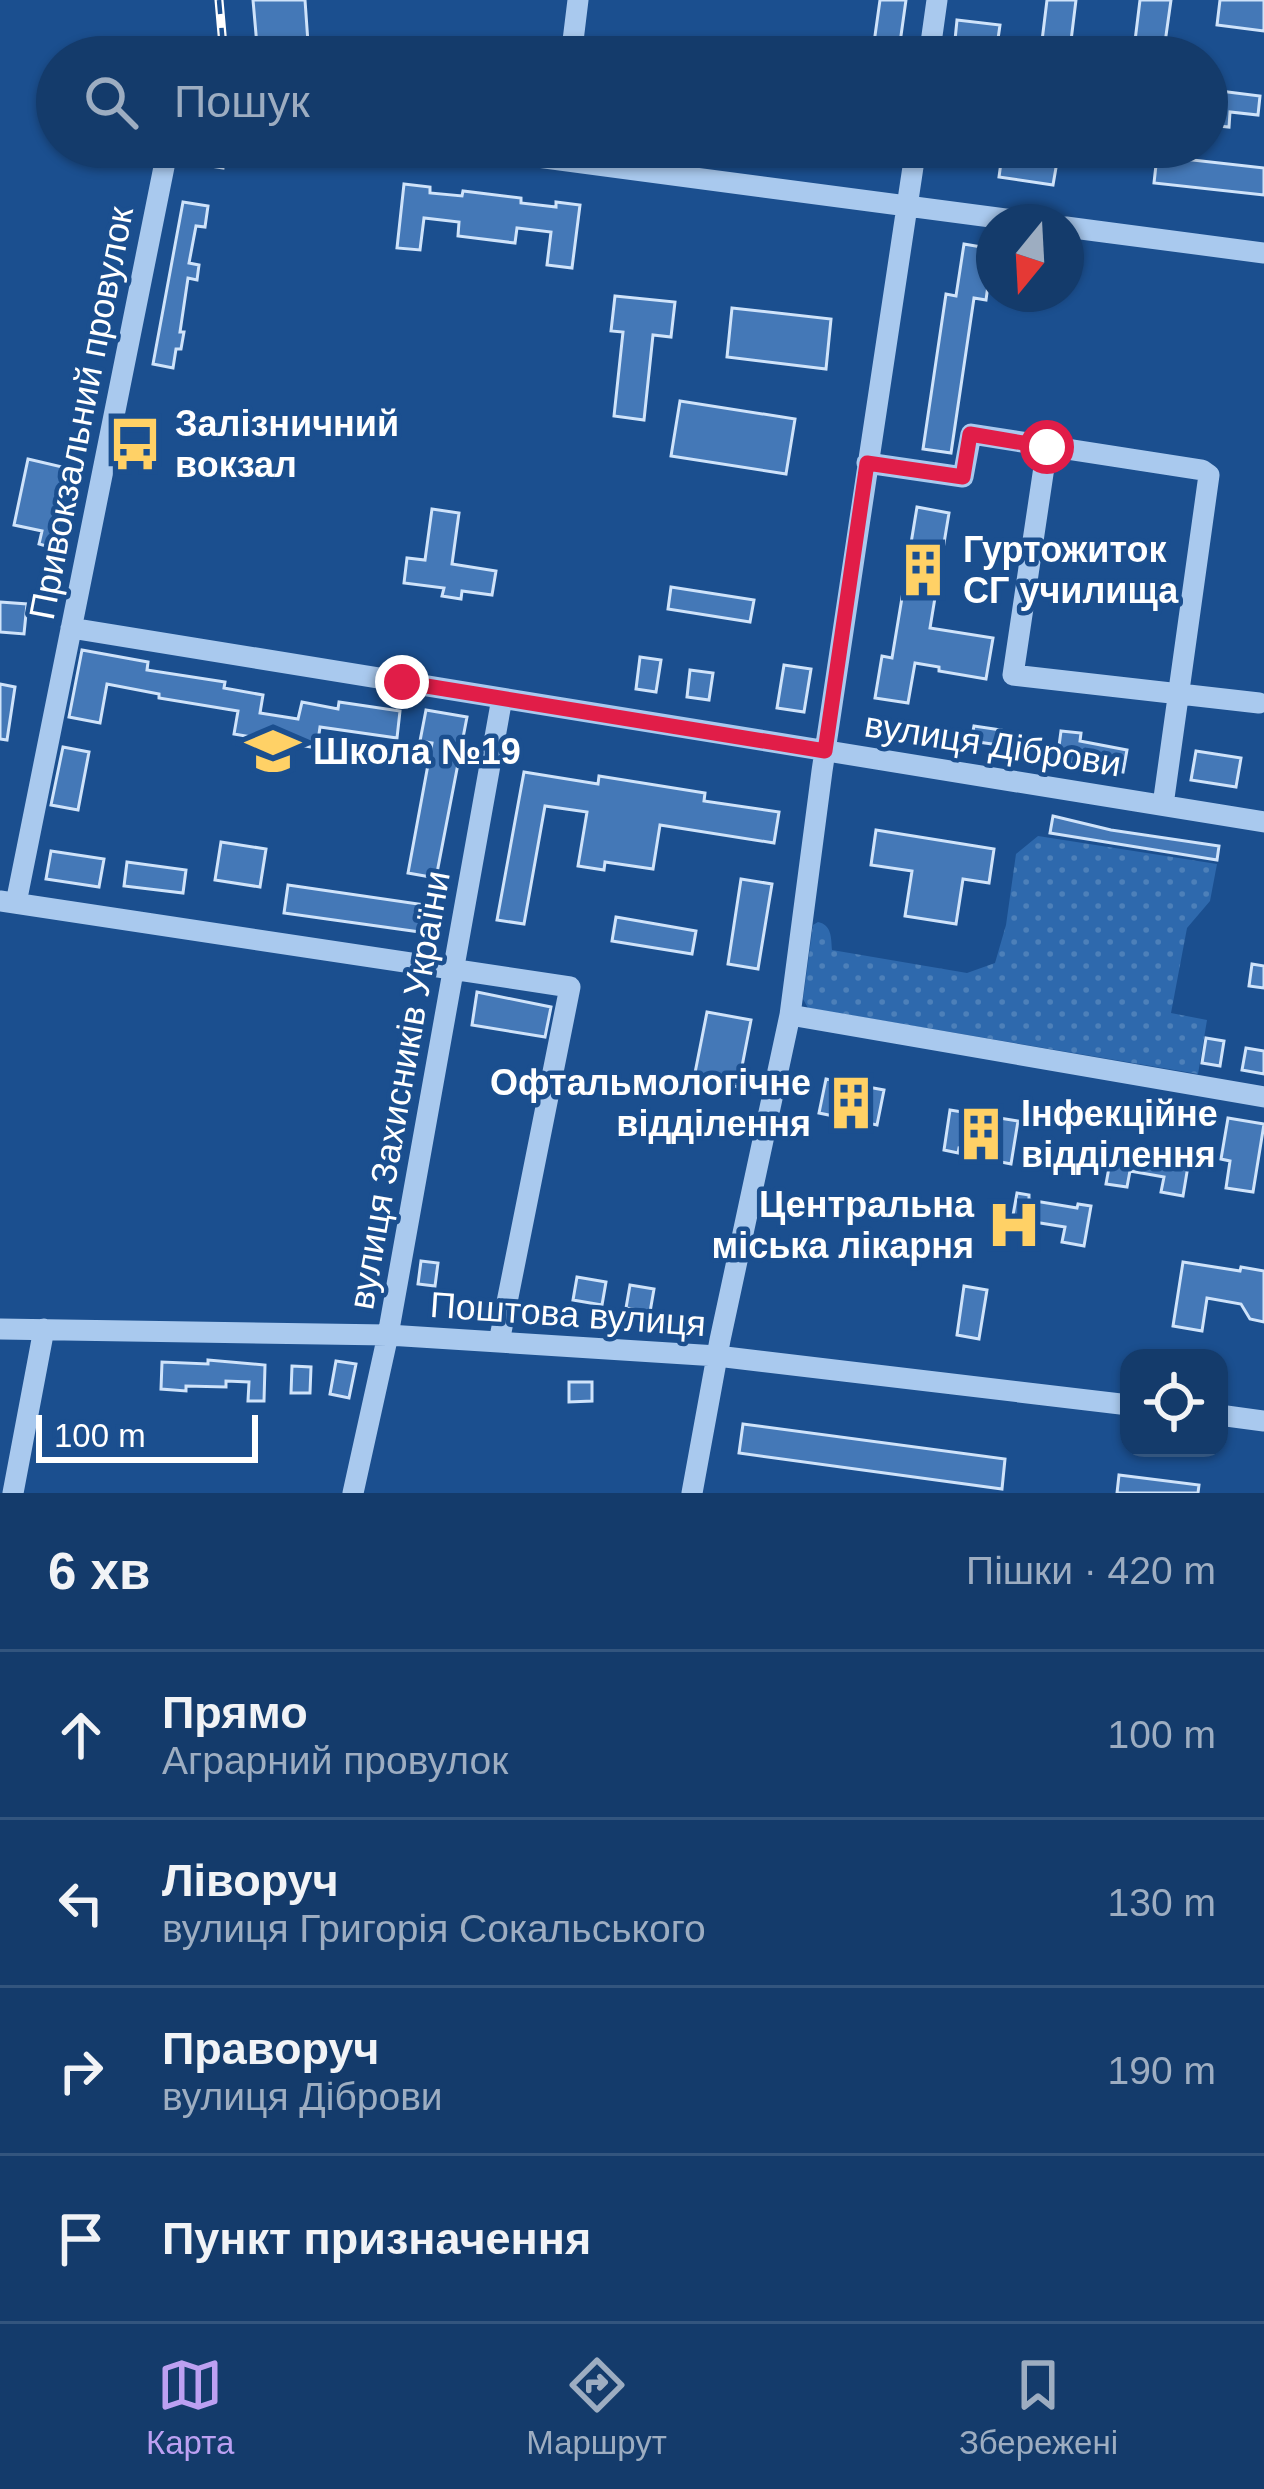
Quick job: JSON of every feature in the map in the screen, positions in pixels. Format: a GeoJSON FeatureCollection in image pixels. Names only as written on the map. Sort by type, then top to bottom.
{"type":"FeatureCollection","features":[{"type":"Feature","properties":{"kind":"street"},"geometry":{"type":"LineString","coordinates":[[574,36],[578,0]]}},
{"type":"Feature","properties":{"kind":"street"},"geometry":{"type":"LineString","coordinates":[[932,36],[937,0]]}},
{"type":"Feature","properties":{"kind":"street","name":"Привокзальний провулок"},"geometry":{"type":"LineString","coordinates":[[8,902],[71,628],[164,168]]}},
{"type":"Feature","properties":{"kind":"street"},"geometry":{"type":"LineString","coordinates":[[657,168],[976,215]]}},
{"type":"Feature","properties":{"kind":"street"},"geometry":{"type":"LineString","coordinates":[[692,1493],[790,1015],[913,168]]}},
{"type":"Feature","properties":{"kind":"street"},"geometry":{"type":"LineString","coordinates":[[1084,229],[1264,253]]}},
{"type":"Feature","properties":{"kind":"street"},"geometry":{"type":"LineString","coordinates":[[867,463],[963,477],[970,434],[1202,470],[1209,475],[1162,806]]}},
{"type":"Feature","properties":{"kind":"street"},"geometry":{"type":"LineString","coordinates":[[1047,447],[1013,675],[1259,703]]}},
{"type":"Feature","properties":{"kind":"street","name":"вулиця Діброви"},"geometry":{"type":"LineString","coordinates":[[71,628],[1264,822]]}},
{"type":"Feature","properties":{"kind":"street","name":"вулиця Захисників України"},"geometry":{"type":"LineString","coordinates":[[353,1493],[388,1335],[502,698]]}},
{"type":"Feature","properties":{"kind":"street"},"geometry":{"type":"LineString","coordinates":[[8,902],[570,986],[499,1342]]}},
{"type":"Feature","properties":{"kind":"street"},"geometry":{"type":"LineString","coordinates":[[790,1015],[1264,1097]]}},
{"type":"Feature","properties":{"kind":"street","name":"Поштова вулиця"},"geometry":{"type":"LineString","coordinates":[[0,1329],[388,1335],[717,1356],[1120,1404]]}},
{"type":"Feature","properties":{"kind":"street"},"geometry":{"type":"LineString","coordinates":[[13,1493],[44,1330]]}},
{"type":"Feature","properties":{"kind":"street"},"geometry":{"type":"LineString","coordinates":[[1228,1416],[1264,1421]]}},
{"type":"Feature","properties":{"kind":"shaded area"},"geometry":{"type":"Polygon","coordinates":[[[1038,836],[1217,864],[1210,901],[1187,928],[1171,1013],[1207,1020],[1198,1074],[808,1008],[803,999],[813,925],[818,922],[828,929],[832,950],[967,973],[995,963],[1006,925],[1016,854],[1038,836]]]}},
{"type":"Feature","properties":{"kind":"building"},"geometry":{"type":"Polygon","coordinates":[[[253,0],[305,0],[308,36],[256,36],[253,0]]]}},
{"type":"Feature","properties":{"kind":"building"},"geometry":{"type":"Polygon","coordinates":[[[880,0],[906,0],[901,36],[875,36],[880,0]]]}},
{"type":"Feature","properties":{"kind":"building"},"geometry":{"type":"Polygon","coordinates":[[[1047,0],[1076,0],[1072,36],[1043,36],[1047,0]]]}},
{"type":"Feature","properties":{"kind":"building"},"geometry":{"type":"Polygon","coordinates":[[[1140,0],[1171,0],[1166,36],[1136,36],[1140,0]]]}},
{"type":"Feature","properties":{"kind":"building"},"geometry":{"type":"Polygon","coordinates":[[[1220,0],[1264,0],[1264,31],[1217,25],[1220,0]]]}},
{"type":"Feature","properties":{"kind":"building"},"geometry":{"type":"Polygon","coordinates":[[[957,20],[1000,25],[998,36],[955,36],[957,20]]]}},
{"type":"Feature","properties":{"kind":"building"},"geometry":{"type":"Polygon","coordinates":[[[1228,92],[1260,96],[1258,115],[1230,112],[1229,127],[1228,92]]]}},
{"type":"Feature","properties":{"kind":"building"},"geometry":{"type":"Polygon","coordinates":[[[1228,164],[1264,168],[1264,195],[1154,183],[1156,168],[1228,168],[1228,164]]]}},
{"type":"Feature","properties":{"kind":"building"},"geometry":{"type":"Polygon","coordinates":[[[1000,168],[1056,168],[1053,185],[999,177],[1000,168]]]}},
{"type":"Feature","properties":{"kind":"building"},"geometry":{"type":"Polygon","coordinates":[[[404,184],[430,187],[430,193],[462,196],[463,191],[521,198],[521,203],[580,205],[572,268],[547,265],[551,232],[517,228],[515,243],[458,236],[459,222],[424,218],[420,250],[397,248],[404,184]]]}},
{"type":"Feature","properties":{"kind":"building"},"geometry":{"type":"Polygon","coordinates":[[[183,202],[208,206],[205,227],[196,226],[189,263],[199,265],[197,280],[188,278],[180,332],[184,332],[173,368],[153,364],[183,202]]]}},
{"type":"Feature","properties":{"kind":"building"},"geometry":{"type":"Polygon","coordinates":[[[964,244],[976,246],[976,298],[951,453],[923,449],[946,294],[956,296],[964,244]]]}},
{"type":"Feature","properties":{"kind":"building"},"geometry":{"type":"Polygon","coordinates":[[[615,296],[675,302],[671,337],[653,335],[644,420],[614,416],[623,332],[611,331],[615,296]]]}},
{"type":"Feature","properties":{"kind":"building"},"geometry":{"type":"Polygon","coordinates":[[[732,308],[831,319],[826,369],[727,357],[732,308]]]}},
{"type":"Feature","properties":{"kind":"building"},"geometry":{"type":"Polygon","coordinates":[[[680,401],[795,419],[786,474],[671,456],[680,401]]]}},
{"type":"Feature","properties":{"kind":"building"},"geometry":{"type":"Polygon","coordinates":[[[28,459],[71,469],[53,548],[39,544],[42,531],[14,525],[28,459]]]}},
{"type":"Feature","properties":{"kind":"building","name":"Гуртожиток СГ училища"},"geometry":{"type":"Polygon","coordinates":[[[917,507],[949,513],[930,628],[993,638],[986,679],[915,663],[908,703],[875,698],[882,656],[892,658],[917,507]]]}},
{"type":"Feature","properties":{"kind":"building"},"geometry":{"type":"Polygon","coordinates":[[[432,509],[459,513],[452,564],[496,571],[492,595],[462,591],[461,599],[442,596],[444,588],[404,583],[407,558],[425,560],[432,509]]]}},
{"type":"Feature","properties":{"kind":"building"},"geometry":{"type":"Polygon","coordinates":[[[671,587],[754,600],[750,622],[668,609],[671,587]]]}},
{"type":"Feature","properties":{"kind":"building"},"geometry":{"type":"Polygon","coordinates":[[[0,602],[27,604],[24,634],[0,632],[0,602]]]}},
{"type":"Feature","properties":{"kind":"building"},"geometry":{"type":"Polygon","coordinates":[[[82,650],[148,662],[147,670],[225,682],[224,688],[263,695],[260,713],[298,719],[302,702],[338,709],[339,702],[400,711],[397,738],[320,727],[317,748],[234,734],[238,711],[107,684],[100,723],[69,717],[82,650]]]}},
{"type":"Feature","properties":{"kind":"building"},"geometry":{"type":"Polygon","coordinates":[[[640,657],[661,660],[656,692],[636,689],[640,657]]]}},
{"type":"Feature","properties":{"kind":"building"},"geometry":{"type":"Polygon","coordinates":[[[784,665],[811,669],[804,712],[777,708],[784,665]]]}},
{"type":"Feature","properties":{"kind":"building"},"geometry":{"type":"Polygon","coordinates":[[[690,670],[713,673],[709,700],[687,697],[690,670]]]}},
{"type":"Feature","properties":{"kind":"building"},"geometry":{"type":"Polygon","coordinates":[[[0,684],[15,687],[7,740],[0,739],[0,684]]]}},
{"type":"Feature","properties":{"kind":"building"},"geometry":{"type":"Polygon","coordinates":[[[426,710],[467,717],[436,878],[408,873],[432,743],[420,741],[426,710]]]}},
{"type":"Feature","properties":{"kind":"building"},"geometry":{"type":"Polygon","coordinates":[[[974,726],[1001,730],[999,745],[971,741],[974,726]]]}},
{"type":"Feature","properties":{"kind":"building"},"geometry":{"type":"Polygon","coordinates":[[[1061,731],[1081,733],[1080,741],[1127,750],[1123,772],[1057,761],[1061,731]]]}},
{"type":"Feature","properties":{"kind":"building"},"geometry":{"type":"Polygon","coordinates":[[[63,747],[89,752],[78,810],[51,805],[63,747]]]}},
{"type":"Feature","properties":{"kind":"building"},"geometry":{"type":"Polygon","coordinates":[[[1196,751],[1241,758],[1236,787],[1191,780],[1196,751]]]}},
{"type":"Feature","properties":{"kind":"building"},"geometry":{"type":"Polygon","coordinates":[[[524,772],[598,784],[599,776],[705,793],[704,801],[779,812],[774,843],[660,825],[653,869],[605,862],[604,870],[578,866],[587,812],[545,806],[524,924],[497,920],[524,772]]]}},
{"type":"Feature","properties":{"kind":"building"},"geometry":{"type":"Polygon","coordinates":[[[1053,816],[1219,846],[1217,860],[1050,833],[1053,816]]]}},
{"type":"Feature","properties":{"kind":"building"},"geometry":{"type":"Polygon","coordinates":[[[876,830],[994,849],[989,883],[963,879],[956,924],[905,916],[912,871],[871,865],[876,830]]]}},
{"type":"Feature","properties":{"kind":"building"},"geometry":{"type":"Polygon","coordinates":[[[221,842],[266,849],[260,887],[215,880],[221,842]]]}},
{"type":"Feature","properties":{"kind":"building"},"geometry":{"type":"Polygon","coordinates":[[[51,851],[104,859],[99,887],[46,879],[51,851]]]}},
{"type":"Feature","properties":{"kind":"building"},"geometry":{"type":"Polygon","coordinates":[[[127,862],[186,870],[183,893],[124,886],[127,862]]]}},
{"type":"Feature","properties":{"kind":"building"},"geometry":{"type":"Polygon","coordinates":[[[741,879],[772,884],[758,969],[728,964],[741,879]]]}},
{"type":"Feature","properties":{"kind":"building"},"geometry":{"type":"Polygon","coordinates":[[[288,885],[425,905],[420,932],[284,913],[288,885]]]}},
{"type":"Feature","properties":{"kind":"building"},"geometry":{"type":"Polygon","coordinates":[[[616,917],[696,931],[692,954],[612,941],[616,917]]]}},
{"type":"Feature","properties":{"kind":"building"},"geometry":{"type":"Polygon","coordinates":[[[1252,964],[1264,966],[1264,988],[1249,986],[1252,964]]]}},
{"type":"Feature","properties":{"kind":"building"},"geometry":{"type":"Polygon","coordinates":[[[477,992],[551,1007],[545,1037],[472,1025],[477,992]]]}},
{"type":"Feature","properties":{"kind":"building"},"geometry":{"type":"Polygon","coordinates":[[[707,1012],[751,1020],[738,1087],[694,1078],[707,1012]]]}},
{"type":"Feature","properties":{"kind":"building"},"geometry":{"type":"Polygon","coordinates":[[[1206,1038],[1224,1041],[1220,1066],[1202,1063],[1206,1038]]]}},
{"type":"Feature","properties":{"kind":"building"},"geometry":{"type":"Polygon","coordinates":[[[1246,1048],[1264,1051],[1264,1074],[1242,1070],[1246,1048]]]}},
{"type":"Feature","properties":{"kind":"building","name":"Офтальмологічне відділення"},"geometry":{"type":"Polygon","coordinates":[[[826,1079],[855,1090],[884,1090],[877,1125],[819,1113],[826,1079]]]}},
{"type":"Feature","properties":{"kind":"building","name":"Інфекційне відділення"},"geometry":{"type":"Polygon","coordinates":[[[950,1110],[1018,1121],[1011,1164],[986,1159],[987,1152],[944,1150],[950,1110]]]}},
{"type":"Feature","properties":{"kind":"building"},"geometry":{"type":"Polygon","coordinates":[[[1228,1118],[1264,1124],[1253,1192],[1226,1188],[1230,1161],[1221,1159],[1228,1118]]]}},
{"type":"Feature","properties":{"kind":"building"},"geometry":{"type":"Polygon","coordinates":[[[1113,1146],[1189,1160],[1183,1196],[1161,1192],[1164,1177],[1130,1171],[1127,1187],[1106,1184],[1113,1146]]]}},
{"type":"Feature","properties":{"kind":"building"},"geometry":{"type":"Polygon","coordinates":[[[1017,1193],[1029,1195],[1029,1200],[1091,1206],[1084,1246],[1062,1242],[1065,1227],[1034,1222],[1032,1237],[1010,1232],[1017,1193]]]}},
{"type":"Feature","properties":{"kind":"building"},"geometry":{"type":"Polygon","coordinates":[[[421,1261],[438,1263],[435,1286],[418,1284],[421,1261]]]}},
{"type":"Feature","properties":{"kind":"building"},"geometry":{"type":"Polygon","coordinates":[[[1183,1262],[1264,1271],[1264,1322],[1250,1319],[1241,1304],[1207,1298],[1202,1331],[1173,1326],[1183,1262]]]}},
{"type":"Feature","properties":{"kind":"building"},"geometry":{"type":"Polygon","coordinates":[[[577,1277],[606,1282],[602,1305],[573,1300],[577,1277]]]}},
{"type":"Feature","properties":{"kind":"building"},"geometry":{"type":"Polygon","coordinates":[[[630,1285],[654,1289],[650,1312],[626,1308],[630,1285]]]}},
{"type":"Feature","properties":{"kind":"building"},"geometry":{"type":"Polygon","coordinates":[[[964,1286],[987,1290],[979,1339],[957,1335],[964,1286]]]}},
{"type":"Feature","properties":{"kind":"building"},"geometry":{"type":"Polygon","coordinates":[[[208,1360],[265,1365],[264,1401],[248,1401],[249,1382],[186,1386],[186,1391],[161,1389],[162,1362],[208,1364],[208,1360]]]}},
{"type":"Feature","properties":{"kind":"building"},"geometry":{"type":"Polygon","coordinates":[[[336,1361],[356,1364],[349,1398],[330,1394],[336,1361]]]}},
{"type":"Feature","properties":{"kind":"building"},"geometry":{"type":"Polygon","coordinates":[[[292,1366],[311,1367],[310,1393],[291,1393],[292,1366]]]}},
{"type":"Feature","properties":{"kind":"building"},"geometry":{"type":"Polygon","coordinates":[[[569,1382],[592,1382],[592,1401],[569,1402],[569,1382]]]}},
{"type":"Feature","properties":{"kind":"building"},"geometry":{"type":"Polygon","coordinates":[[[743,1424],[1005,1459],[1002,1489],[739,1453],[743,1424]]]}},
{"type":"Feature","properties":{"kind":"building"},"geometry":{"type":"Polygon","coordinates":[[[1119,1475],[1199,1485],[1198,1493],[1117,1493],[1119,1475]]]}},
{"type":"Feature","properties":{"kind":"railway"},"geometry":{"type":"LineString","coordinates":[[219,0],[222,36]]}},
{"type":"Feature","properties":{"kind":"place","name":"Залізничний вокзал"},"geometry":{"type":"Point","coordinates":[135,444]}},
{"type":"Feature","properties":{"kind":"place","name":"Гуртожиток СГ училища"},"geometry":{"type":"Point","coordinates":[923,570]}},
{"type":"Feature","properties":{"kind":"place","name":"Школа №19"},"geometry":{"type":"Point","coordinates":[273,751]}},
{"type":"Feature","properties":{"kind":"place","name":"Офтальмологічне відділення"},"geometry":{"type":"Point","coordinates":[851,1103]}},
{"type":"Feature","properties":{"kind":"place","name":"Інфекційне відділення"},"geometry":{"type":"Point","coordinates":[981,1134]}},
{"type":"Feature","properties":{"kind":"place","name":"Центральна міська лікарня"},"geometry":{"type":"Point","coordinates":[1014,1225]}},
{"type":"Feature","properties":{"kind":"route"},"geometry":{"type":"LineString","coordinates":[[402,682],[825,751],[867,463],[963,477],[970,434],[1047,447]]}}]}
